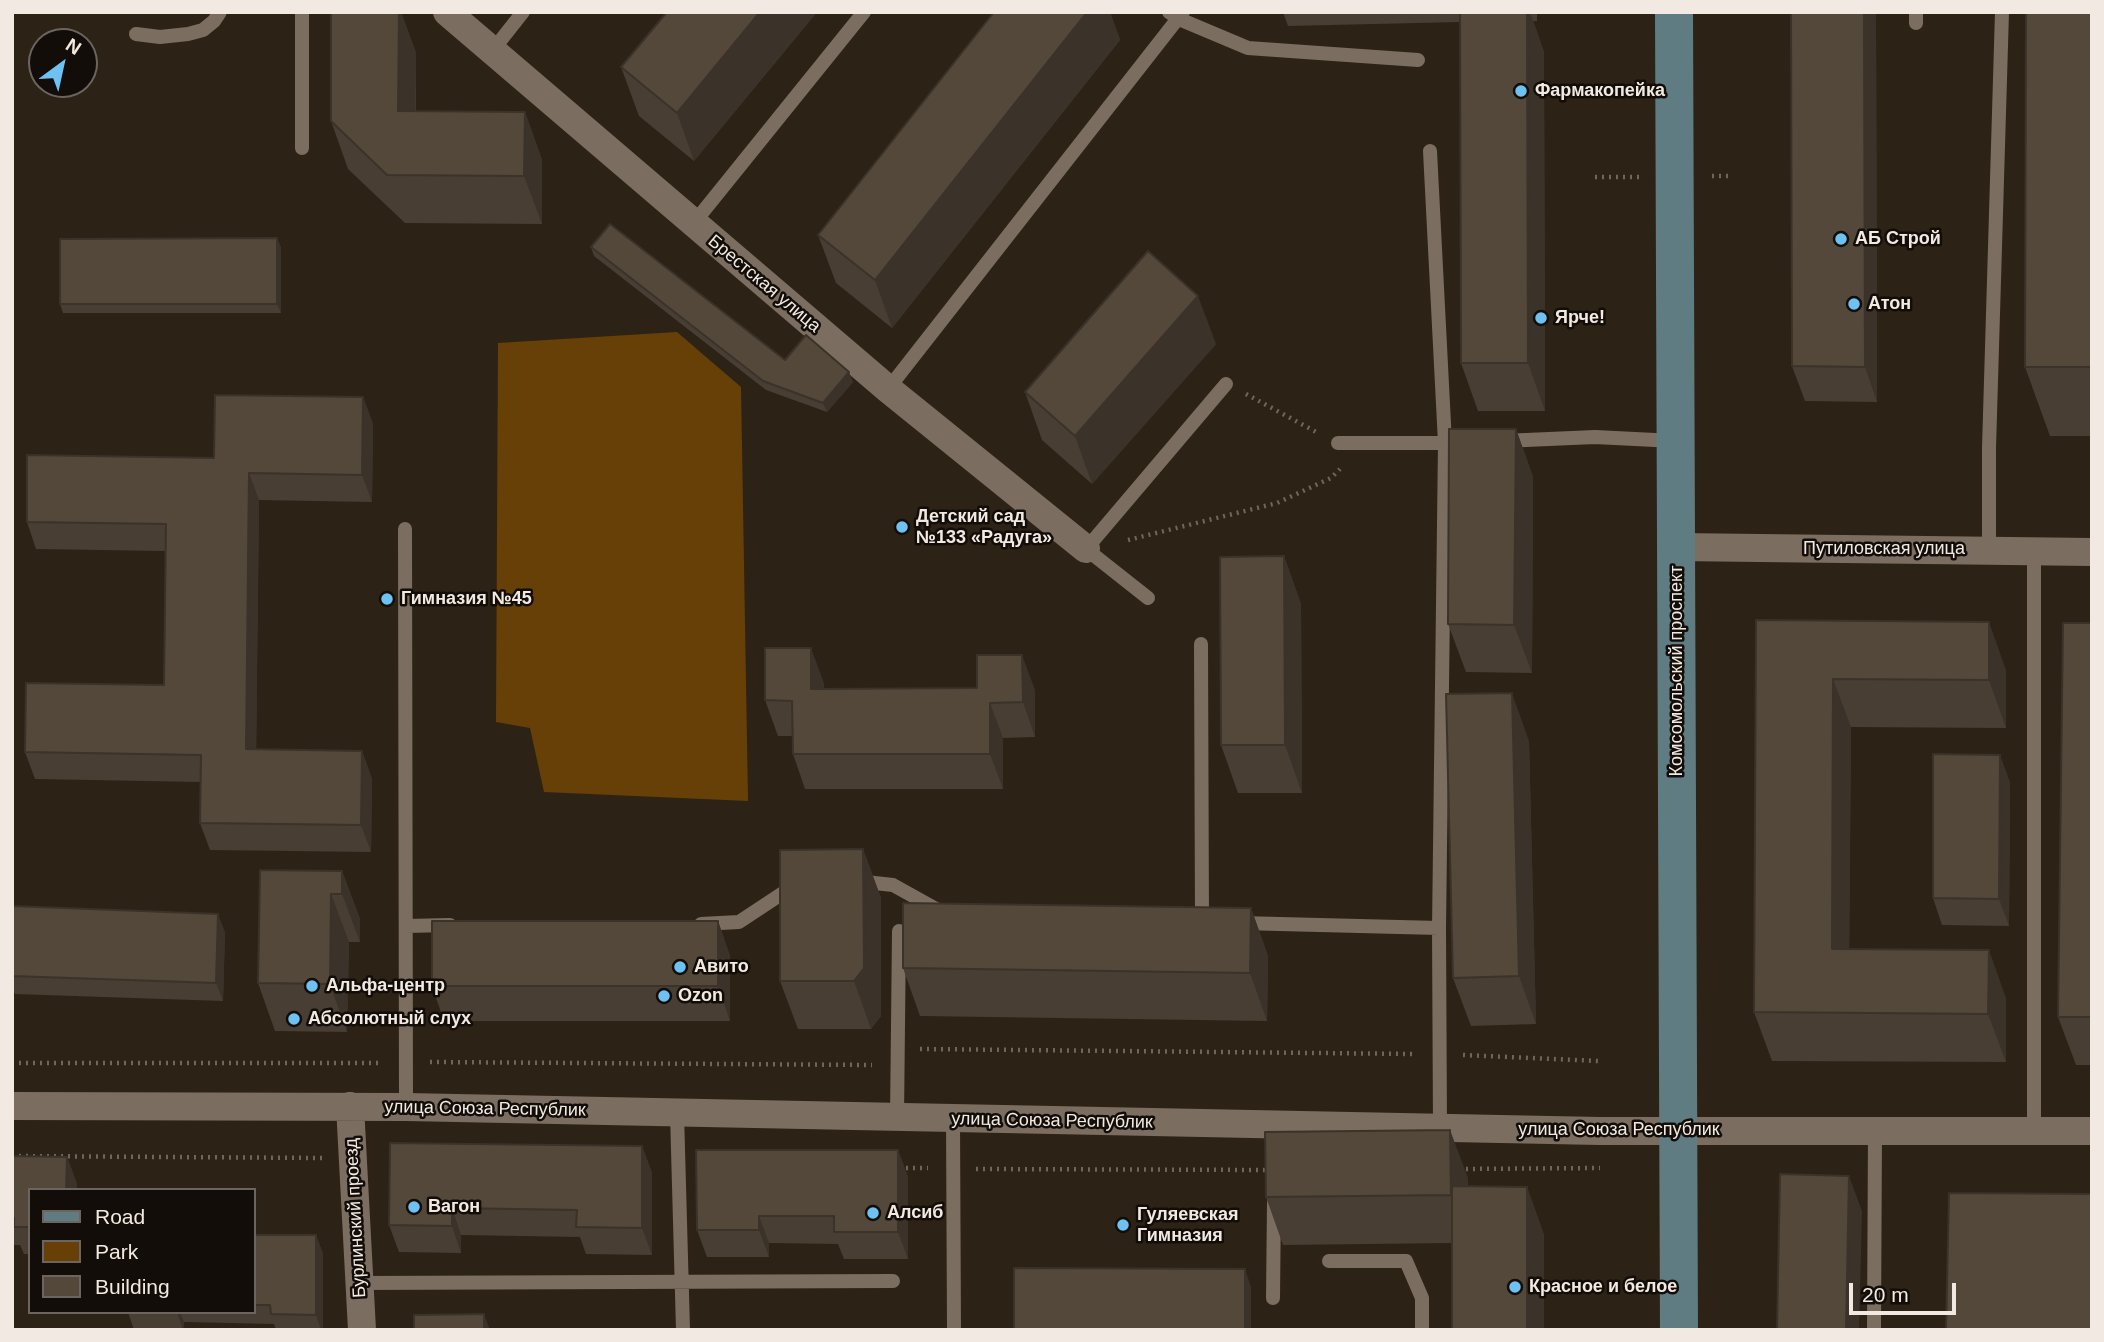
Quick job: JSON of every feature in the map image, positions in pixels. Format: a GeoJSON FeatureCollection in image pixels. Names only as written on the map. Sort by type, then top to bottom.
{"type":"FeatureCollection","features":[{"type":"Feature","properties":{"kind":"main road","name":"Комсомольский проспект"},"geometry":{"type":"LineString","coordinates":[[1674,12],[1676,1130],[1679,1330]]}},
{"type":"Feature","properties":{"kind":"street","name":"Брестская улица"},"geometry":{"type":"LineString","coordinates":[[447,12],[888,389],[1086,549]]}},
{"type":"Feature","properties":{"kind":"street","name":"Путиловская улица"},"geometry":{"type":"LineString","coordinates":[[1677,547],[2092,552]]}},
{"type":"Feature","properties":{"kind":"street","name":"улица Союза Республик"},"geometry":{"type":"LineString","coordinates":[[12,1106],[406,1107],[897,1118],[1273,1131],[1440,1129],[2092,1132]]}},
{"type":"Feature","properties":{"kind":"street","name":"Бурлинский проезд"},"geometry":{"type":"LineString","coordinates":[[350,1106],[362,1330]]}},
{"type":"Feature","properties":{"kind":"lane"},"geometry":{"type":"LineString","coordinates":[[136,34],[160,37],[188,34],[203,30],[220,12]]}},
{"type":"Feature","properties":{"kind":"lane"},"geometry":{"type":"LineString","coordinates":[[302,12],[302,148]]}},
{"type":"Feature","properties":{"kind":"lane"},"geometry":{"type":"LineString","coordinates":[[493,50],[523,12]]}},
{"type":"Feature","properties":{"kind":"lane"},"geometry":{"type":"LineString","coordinates":[[693,224],[864,12]]}},
{"type":"Feature","properties":{"kind":"lane"},"geometry":{"type":"LineString","coordinates":[[1989,549],[1989,458],[2002,12]]}},
{"type":"Feature","properties":{"kind":"lane"},"geometry":{"type":"LineString","coordinates":[[888,389],[1177,15],[1248,48],[1418,60]]}},
{"type":"Feature","properties":{"kind":"lane"},"geometry":{"type":"LineString","coordinates":[[1430,151],[1445,443],[1438,1054],[1440,1129]]}},
{"type":"Feature","properties":{"kind":"lane"},"geometry":{"type":"LineString","coordinates":[[1148,598],[1086,549],[1226,384]]}},
{"type":"Feature","properties":{"kind":"lane"},"geometry":{"type":"LineString","coordinates":[[1338,443],[1445,443],[1595,437],[1676,441]]}},
{"type":"Feature","properties":{"kind":"lane"},"geometry":{"type":"LineString","coordinates":[[405,529],[406,1107]]}},
{"type":"Feature","properties":{"kind":"lane"},"geometry":{"type":"LineString","coordinates":[[2034,551],[2034,1130]]}},
{"type":"Feature","properties":{"kind":"lane"},"geometry":{"type":"LineString","coordinates":[[1201,644],[1209,922],[1439,928]]}},
{"type":"Feature","properties":{"kind":"lane"},"geometry":{"type":"LineString","coordinates":[[839,879],[893,885],[931,908],[950,915]]}},
{"type":"Feature","properties":{"kind":"lane"},"geometry":{"type":"LineString","coordinates":[[688,924],[739,922],[795,885],[805,882]]}},
{"type":"Feature","properties":{"kind":"lane"},"geometry":{"type":"LineString","coordinates":[[405,926],[459,925]]}},
{"type":"Feature","properties":{"kind":"lane"},"geometry":{"type":"LineString","coordinates":[[897,1118],[899,931]]}},
{"type":"Feature","properties":{"kind":"lane"},"geometry":{"type":"LineString","coordinates":[[677,1113],[683,1330]]}},
{"type":"Feature","properties":{"kind":"lane"},"geometry":{"type":"LineString","coordinates":[[953,1120],[954,1330]]}},
{"type":"Feature","properties":{"kind":"lane"},"geometry":{"type":"LineString","coordinates":[[1874,1330],[1875,1130]]}},
{"type":"Feature","properties":{"kind":"lane"},"geometry":{"type":"LineString","coordinates":[[1273,1298],[1274,1170]]}},
{"type":"Feature","properties":{"kind":"lane"},"geometry":{"type":"LineString","coordinates":[[1329,1261],[1406,1261],[1422,1298],[1422,1330]]}},
{"type":"Feature","properties":{"kind":"lane"},"geometry":{"type":"LineString","coordinates":[[359,1283],[893,1281]]}},
{"type":"Feature","properties":{"kind":"path"},"geometry":{"type":"LineString","coordinates":[[1226,384],[1338,443]]}},
{"type":"Feature","properties":{"kind":"path"},"geometry":{"type":"LineString","coordinates":[[1086,549],[1166,532],[1278,503],[1331,478],[1367,442]]}},
{"type":"Feature","properties":{"kind":"path"},"geometry":{"type":"LineString","coordinates":[[898,1049],[1438,1054],[1598,1061]]}},
{"type":"Feature","properties":{"kind":"path"},"geometry":{"type":"LineString","coordinates":[[12,1063],[898,1065]]}},
{"type":"Feature","properties":{"kind":"path"},"geometry":{"type":"LineString","coordinates":[[12,1156],[352,1158]]}},
{"type":"Feature","properties":{"kind":"path"},"geometry":{"type":"LineString","coordinates":[[898,1168],[1274,1170]]}},
{"type":"Feature","properties":{"kind":"path"},"geometry":{"type":"LineString","coordinates":[[1450,1169],[1600,1168]]}},
{"type":"Feature","properties":{"kind":"green space"},"geometry":{"type":"Polygon","coordinates":[[[677,332],[741,387],[748,801],[544,792],[530,728],[496,722],[498,343],[677,332]]]}},
{"type":"Feature","properties":{"kind":"building"},"geometry":{"type":"Polygon","coordinates":[[[331,12],[399,12],[398,111],[525,112],[524,176],[387,175],[331,121],[331,12]]]}},
{"type":"Feature","properties":{"kind":"building"},"geometry":{"type":"Polygon","coordinates":[[[667,12],[760,12],[677,113],[621,67],[667,12]]]}},
{"type":"Feature","properties":{"kind":"building"},"geometry":{"type":"Polygon","coordinates":[[[994,12],[1087,12],[875,280],[818,235],[994,12]]]}},
{"type":"Feature","properties":{"kind":"building"},"geometry":{"type":"Polygon","coordinates":[[[1460,12],[1527,12],[1528,363],[1461,363],[1460,12]]]}},
{"type":"Feature","properties":{"kind":"building"},"geometry":{"type":"Polygon","coordinates":[[[1791,12],[1864,12],[1865,367],[1792,366],[1791,12]]]}},
{"type":"Feature","properties":{"kind":"building"},"geometry":{"type":"Polygon","coordinates":[[[2026,12],[2092,12],[2092,367],[2025,367],[2026,12]]]}},
{"type":"Feature","properties":{"kind":"building"},"geometry":{"type":"Polygon","coordinates":[[[610,224],[785,360],[806,335],[849,372],[823,403],[763,381],[591,247],[610,224]]]}},
{"type":"Feature","properties":{"kind":"building"},"geometry":{"type":"Polygon","coordinates":[[[277,238],[277,304],[60,304],[60,239],[277,238]]]}},
{"type":"Feature","properties":{"kind":"building"},"geometry":{"type":"Polygon","coordinates":[[[1148,251],[1198,296],[1075,436],[1025,392],[1148,251]]]}},
{"type":"Feature","properties":{"kind":"building"},"geometry":{"type":"Polygon","coordinates":[[[215,395],[363,397],[362,475],[249,473],[246,749],[362,751],[361,825],[200,823],[201,755],[25,752],[26,683],[164,685],[166,524],[27,522],[27,455],[214,458],[215,395]]]}},
{"type":"Feature","properties":{"kind":"building"},"geometry":{"type":"Polygon","coordinates":[[[1449,429],[1516,429],[1514,625],[1448,624],[1449,429]]]}},
{"type":"Feature","properties":{"kind":"building"},"geometry":{"type":"Polygon","coordinates":[[[1284,556],[1285,745],[1221,745],[1220,557],[1284,556]]]}},
{"type":"Feature","properties":{"kind":"building"},"geometry":{"type":"Polygon","coordinates":[[[1756,620],[1989,622],[1989,680],[1833,679],[1832,949],[1989,950],[1988,1014],[1754,1012],[1756,620]]]}},
{"type":"Feature","properties":{"kind":"building"},"geometry":{"type":"Polygon","coordinates":[[[2063,623],[2092,623],[2092,1017],[2058,1017],[2063,623]]]}},
{"type":"Feature","properties":{"kind":"building"},"geometry":{"type":"Polygon","coordinates":[[[765,648],[811,648],[811,689],[977,688],[977,655],[1022,655],[1023,702],[990,703],[990,754],[793,754],[792,701],[765,700],[765,648]]]}},
{"type":"Feature","properties":{"kind":"building"},"geometry":{"type":"Polygon","coordinates":[[[1512,693],[1519,976],[1453,978],[1446,694],[1512,693]]]}},
{"type":"Feature","properties":{"kind":"building"},"geometry":{"type":"Polygon","coordinates":[[[1933,754],[2000,755],[1999,899],[1933,898],[1933,754]]]}},
{"type":"Feature","properties":{"kind":"building"},"geometry":{"type":"Polygon","coordinates":[[[863,849],[864,968],[854,981],[780,981],[780,850],[863,849]]]}},
{"type":"Feature","properties":{"kind":"building"},"geometry":{"type":"Polygon","coordinates":[[[260,870],[342,871],[342,894],[331,894],[330,984],[258,983],[260,870]]]}},
{"type":"Feature","properties":{"kind":"building"},"geometry":{"type":"Polygon","coordinates":[[[903,903],[1251,908],[1250,973],[903,968],[903,903]]]}},
{"type":"Feature","properties":{"kind":"building"},"geometry":{"type":"Polygon","coordinates":[[[12,906],[218,914],[216,983],[12,976],[12,906]]]}},
{"type":"Feature","properties":{"kind":"building"},"geometry":{"type":"Polygon","coordinates":[[[432,921],[718,921],[718,986],[432,986],[432,921]]]}},
{"type":"Feature","properties":{"kind":"building"},"geometry":{"type":"Polygon","coordinates":[[[1450,1130],[1451,1195],[1266,1197],[1265,1132],[1450,1130]]]}},
{"type":"Feature","properties":{"kind":"building"},"geometry":{"type":"Polygon","coordinates":[[[390,1143],[642,1146],[642,1228],[576,1227],[577,1210],[452,1208],[452,1226],[389,1225],[390,1143]]]}},
{"type":"Feature","properties":{"kind":"building"},"geometry":{"type":"Polygon","coordinates":[[[696,1150],[898,1150],[898,1232],[834,1232],[834,1216],[759,1216],[759,1230],[697,1230],[696,1150]]]}},
{"type":"Feature","properties":{"kind":"building"},"geometry":{"type":"Polygon","coordinates":[[[12,1156],[67,1157],[66,1188],[28,1188],[28,1227],[14,1227],[12,1156]]]}},
{"type":"Feature","properties":{"kind":"building"},"geometry":{"type":"Polygon","coordinates":[[[1780,1174],[1849,1176],[1846,1330],[1777,1330],[1780,1174]]]}},
{"type":"Feature","properties":{"kind":"building"},"geometry":{"type":"Polygon","coordinates":[[[1452,1186],[1527,1187],[1527,1330],[1452,1330],[1452,1186]]]}},
{"type":"Feature","properties":{"kind":"building"},"geometry":{"type":"Polygon","coordinates":[[[1949,1193],[2092,1194],[2092,1330],[1946,1330],[1949,1193]]]}},
{"type":"Feature","properties":{"kind":"building"},"geometry":{"type":"Polygon","coordinates":[[[256,1235],[316,1235],[316,1315],[271,1314],[270,1305],[256,1305],[256,1235]]]}},
{"type":"Feature","properties":{"kind":"building"},"geometry":{"type":"Polygon","coordinates":[[[1014,1268],[1245,1269],[1245,1330],[1014,1330],[1014,1268]]]}},
{"type":"Feature","properties":{"kind":"building"},"geometry":{"type":"Polygon","coordinates":[[[484,1314],[484,1330],[414,1330],[414,1315],[484,1314]]]}},
{"type":"Feature","properties":{"kind":"place","name":"Фармакопейка"},"geometry":{"type":"Point","coordinates":[1521,91]}},
{"type":"Feature","properties":{"kind":"place","name":"АБ Строй"},"geometry":{"type":"Point","coordinates":[1841,239]}},
{"type":"Feature","properties":{"kind":"place","name":"Атон"},"geometry":{"type":"Point","coordinates":[1854,304]}},
{"type":"Feature","properties":{"kind":"place","name":"Ярче!"},"geometry":{"type":"Point","coordinates":[1541,318]}},
{"type":"Feature","properties":{"kind":"place","name":"Детский сад №133 «Радуга»"},"geometry":{"type":"Point","coordinates":[902,527]}},
{"type":"Feature","properties":{"kind":"place","name":"Гимназия №45"},"geometry":{"type":"Point","coordinates":[387,599]}},
{"type":"Feature","properties":{"kind":"place","name":"Авито"},"geometry":{"type":"Point","coordinates":[680,967]}},
{"type":"Feature","properties":{"kind":"place","name":"Альфа-центр"},"geometry":{"type":"Point","coordinates":[312,986]}},
{"type":"Feature","properties":{"kind":"place","name":"Ozon"},"geometry":{"type":"Point","coordinates":[664,996]}},
{"type":"Feature","properties":{"kind":"place","name":"Абсолютный слух"},"geometry":{"type":"Point","coordinates":[294,1019]}},
{"type":"Feature","properties":{"kind":"place","name":"Вагон"},"geometry":{"type":"Point","coordinates":[414,1207]}},
{"type":"Feature","properties":{"kind":"place","name":"Алсиб"},"geometry":{"type":"Point","coordinates":[873,1213]}},
{"type":"Feature","properties":{"kind":"place","name":"Гуляевская Гимназия"},"geometry":{"type":"Point","coordinates":[1123,1225]}},
{"type":"Feature","properties":{"kind":"place","name":"Красное и белое"},"geometry":{"type":"Point","coordinates":[1515,1287]}}]}
